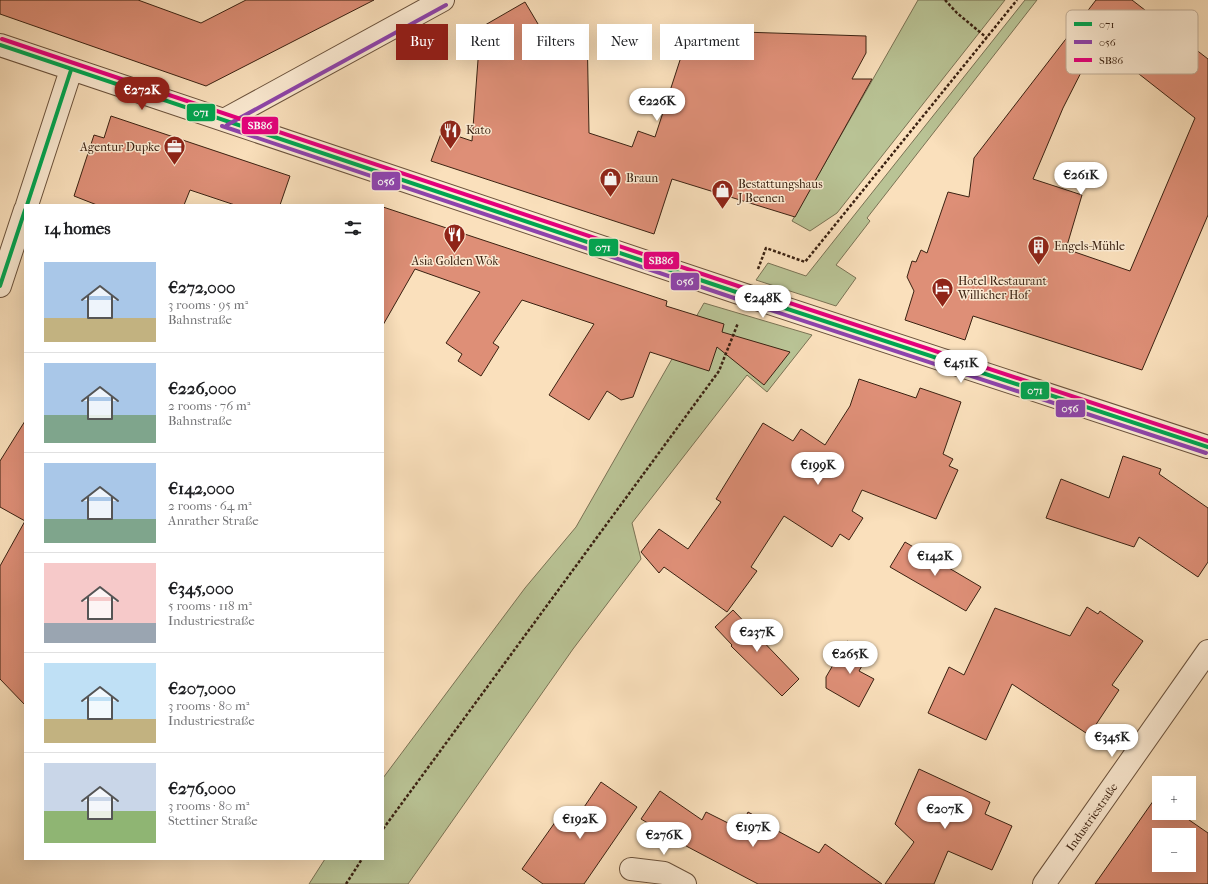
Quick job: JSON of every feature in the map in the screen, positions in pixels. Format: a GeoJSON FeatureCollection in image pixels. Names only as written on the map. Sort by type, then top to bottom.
{"type":"FeatureCollection","features":[{"type":"Feature","properties":{"kind":"street"},"geometry":{"type":"LineString","coordinates":[[224,120],[443,0]]}},
{"type":"Feature","properties":{"kind":"street"},"geometry":{"type":"LineString","coordinates":[[0,45],[788,310],[1208,447]]}},
{"type":"Feature","properties":{"kind":"street"},"geometry":{"type":"LineString","coordinates":[[27,204],[71,70]]}},
{"type":"Feature","properties":{"kind":"street"},"geometry":{"type":"LineString","coordinates":[[0,286],[24,213]]}},
{"type":"Feature","properties":{"kind":"street","name":"Industriestraße"},"geometry":{"type":"LineString","coordinates":[[1044,884],[1208,651]]}},
{"type":"Feature","properties":{"kind":"street"},"geometry":{"type":"LineString","coordinates":[[631,869],[664,873],[685,884]]}},
{"type":"Feature","properties":{"kind":"path"},"geometry":{"type":"LineString","coordinates":[[945,0],[987,38]]}},
{"type":"Feature","properties":{"kind":"path"},"geometry":{"type":"LineString","coordinates":[[756,273],[766,248],[805,262],[1017,0]]}},
{"type":"Feature","properties":{"kind":"path"},"geometry":{"type":"LineString","coordinates":[[384,829],[719,371],[748,296]]}},
{"type":"Feature","properties":{"kind":"path"},"geometry":{"type":"LineString","coordinates":[[346,884],[361,860]]}},
{"type":"Feature","properties":{"kind":"green space"},"geometry":{"type":"Polygon","coordinates":[[[918,0],[1005,0],[837,213],[810,231],[792,221],[918,0]]]}},
{"type":"Feature","properties":{"kind":"green space"},"geometry":{"type":"Polygon","coordinates":[[[1025,0],[1037,0],[867,218],[870,221],[836,265],[856,278],[836,306],[756,280],[768,263],[806,276],[1025,0]]]}},
{"type":"Feature","properties":{"kind":"green space"},"geometry":{"type":"Polygon","coordinates":[[[704,303],[812,335],[767,392],[747,375],[632,523],[641,559],[573,649],[408,884],[309,884],[324,860],[384,860],[384,777],[525,588],[576,527],[704,303]]]}},
{"type":"Feature","properties":{"kind":"building"},"geometry":{"type":"Polygon","coordinates":[[[0,0],[138,0],[201,23],[246,0],[374,0],[206,86],[0,14],[0,0]]]}},
{"type":"Feature","properties":{"kind":"building"},"geometry":{"type":"Polygon","coordinates":[[[1096,0],[1132,0],[1145,10],[1088,10],[1096,0]]]}},
{"type":"Feature","properties":{"kind":"building"},"geometry":{"type":"Polygon","coordinates":[[[525,2],[538,24],[522,24],[522,60],[588,60],[589,133],[632,147],[638,131],[655,137],[680,60],[754,60],[754,32],[866,36],[866,53],[852,79],[872,79],[795,217],[672,179],[654,234],[431,161],[442,131],[472,141],[478,60],[514,60],[514,24],[487,24],[525,2]]]}},
{"type":"Feature","properties":{"kind":"building"},"geometry":{"type":"Polygon","coordinates":[[[1066,39],[1066,74],[1080,74],[1063,108],[1033,179],[1082,195],[1066,249],[1130,271],[1195,118],[1139,74],[1198,74],[1198,51],[1208,59],[1208,215],[1142,370],[973,316],[965,340],[905,320],[914,291],[907,277],[912,261],[916,262],[921,250],[927,253],[948,192],[969,197],[974,158],[1066,39]]]}},
{"type":"Feature","properties":{"kind":"building"},"geometry":{"type":"Polygon","coordinates":[[[111,116],[290,176],[280,204],[232,204],[190,190],[184,204],[94,204],[74,196],[94,135],[104,138],[111,116]]]}},
{"type":"Feature","properties":{"kind":"building"},"geometry":{"type":"Polygon","coordinates":[[[384,207],[667,301],[666,306],[724,324],[722,332],[790,352],[764,385],[717,347],[709,371],[650,352],[633,397],[621,400],[607,391],[589,420],[549,395],[594,324],[522,300],[493,343],[499,347],[481,376],[458,361],[462,354],[446,343],[480,292],[415,269],[384,323],[384,207]]]}},
{"type":"Feature","properties":{"kind":"building"},"geometry":{"type":"Polygon","coordinates":[[[859,379],[916,398],[920,388],[961,402],[943,454],[953,459],[949,466],[958,470],[936,519],[862,490],[852,511],[863,518],[849,540],[840,534],[832,547],[784,516],[751,567],[757,571],[727,612],[664,567],[659,573],[641,552],[659,529],[688,549],[721,502],[716,499],[763,423],[793,441],[801,429],[825,445],[850,406],[859,379]]]}},
{"type":"Feature","properties":{"kind":"building"},"geometry":{"type":"Polygon","coordinates":[[[24,423],[24,520],[0,507],[0,461],[24,423]]]}},
{"type":"Feature","properties":{"kind":"building"},"geometry":{"type":"Polygon","coordinates":[[[1123,456],[1161,469],[1159,474],[1208,508],[1208,562],[1198,577],[1139,537],[1134,547],[1046,518],[1061,479],[1109,498],[1123,456]]]}},
{"type":"Feature","properties":{"kind":"building"},"geometry":{"type":"Polygon","coordinates":[[[24,523],[24,704],[0,679],[0,566],[24,523]]]}},
{"type":"Feature","properties":{"kind":"building"},"geometry":{"type":"Polygon","coordinates":[[[905,542],[981,587],[966,611],[890,567],[905,542]]]}},
{"type":"Feature","properties":{"kind":"building"},"geometry":{"type":"Polygon","coordinates":[[[1087,607],[1098,614],[1100,611],[1143,641],[1112,685],[1119,690],[1089,735],[1012,684],[986,740],[928,713],[949,667],[964,675],[995,608],[1070,636],[1087,607]]]}},
{"type":"Feature","properties":{"kind":"building"},"geometry":{"type":"Polygon","coordinates":[[[733,610],[799,679],[782,696],[731,646],[732,645],[715,627],[733,610]]]}},
{"type":"Feature","properties":{"kind":"building"},"geometry":{"type":"Polygon","coordinates":[[[847,641],[869,654],[859,671],[874,679],[859,707],[826,688],[826,677],[847,641]]]}},
{"type":"Feature","properties":{"kind":"building"},"geometry":{"type":"Polygon","coordinates":[[[919,769],[990,802],[985,814],[1012,826],[992,870],[948,851],[934,884],[885,884],[914,842],[895,824],[919,769]]]}},
{"type":"Feature","properties":{"kind":"building"},"geometry":{"type":"Polygon","coordinates":[[[601,782],[637,807],[584,884],[543,884],[522,869],[563,811],[576,819],[601,782]]]}},
{"type":"Feature","properties":{"kind":"building"},"geometry":{"type":"Polygon","coordinates":[[[660,791],[702,820],[706,812],[740,829],[748,812],[777,828],[776,830],[819,853],[825,844],[882,884],[758,884],[688,847],[641,819],[660,791]]]}},
{"type":"Feature","properties":{"kind":"building"},"geometry":{"type":"Polygon","coordinates":[[[1152,803],[1152,820],[1189,820],[1208,833],[1208,884],[1095,884],[1152,803]]]}},
{"type":"Feature","properties":{"kind":"transit line","name":"056"},"geometry":{"type":"LineString","coordinates":[[227,125],[446,5]]}},
{"type":"Feature","properties":{"kind":"transit line","name":"SB86"},"geometry":{"type":"LineString","coordinates":[[2,39],[750,290],[1208,441]]}},
{"type":"Feature","properties":{"kind":"transit line","name":"071"},"geometry":{"type":"LineString","coordinates":[[0,45],[748,296],[1208,447]]}},
{"type":"Feature","properties":{"kind":"transit line","name":"071"},"geometry":{"type":"LineString","coordinates":[[27,204],[71,70]]}},
{"type":"Feature","properties":{"kind":"transit line","name":"056"},"geometry":{"type":"LineString","coordinates":[[222,126],[746,302],[1206,453]]}},
{"type":"Feature","properties":{"kind":"transit line","name":"071"},"geometry":{"type":"LineString","coordinates":[[0,286],[24,213]]}},
{"type":"Feature","properties":{"kind":"place","name":"Kato"},"geometry":{"type":"Point","coordinates":[451,150]}},
{"type":"Feature","properties":{"kind":"place","name":"Agentur Dupke"},"geometry":{"type":"Point","coordinates":[175,166]}},
{"type":"Feature","properties":{"kind":"place","name":"Braun"},"geometry":{"type":"Point","coordinates":[611,198]}},
{"type":"Feature","properties":{"kind":"place","name":"Bestattungshaus J Beenen"},"geometry":{"type":"Point","coordinates":[722,210]}},
{"type":"Feature","properties":{"kind":"place","name":"Asia Golden Wok"},"geometry":{"type":"Point","coordinates":[455,254]}},
{"type":"Feature","properties":{"kind":"place","name":"Engels-Mühle"},"geometry":{"type":"Point","coordinates":[1038,266]}},
{"type":"Feature","properties":{"kind":"place","name":"Hotel Restaurant Willicher Hof"},"geometry":{"type":"Point","coordinates":[942,308]}}]}
